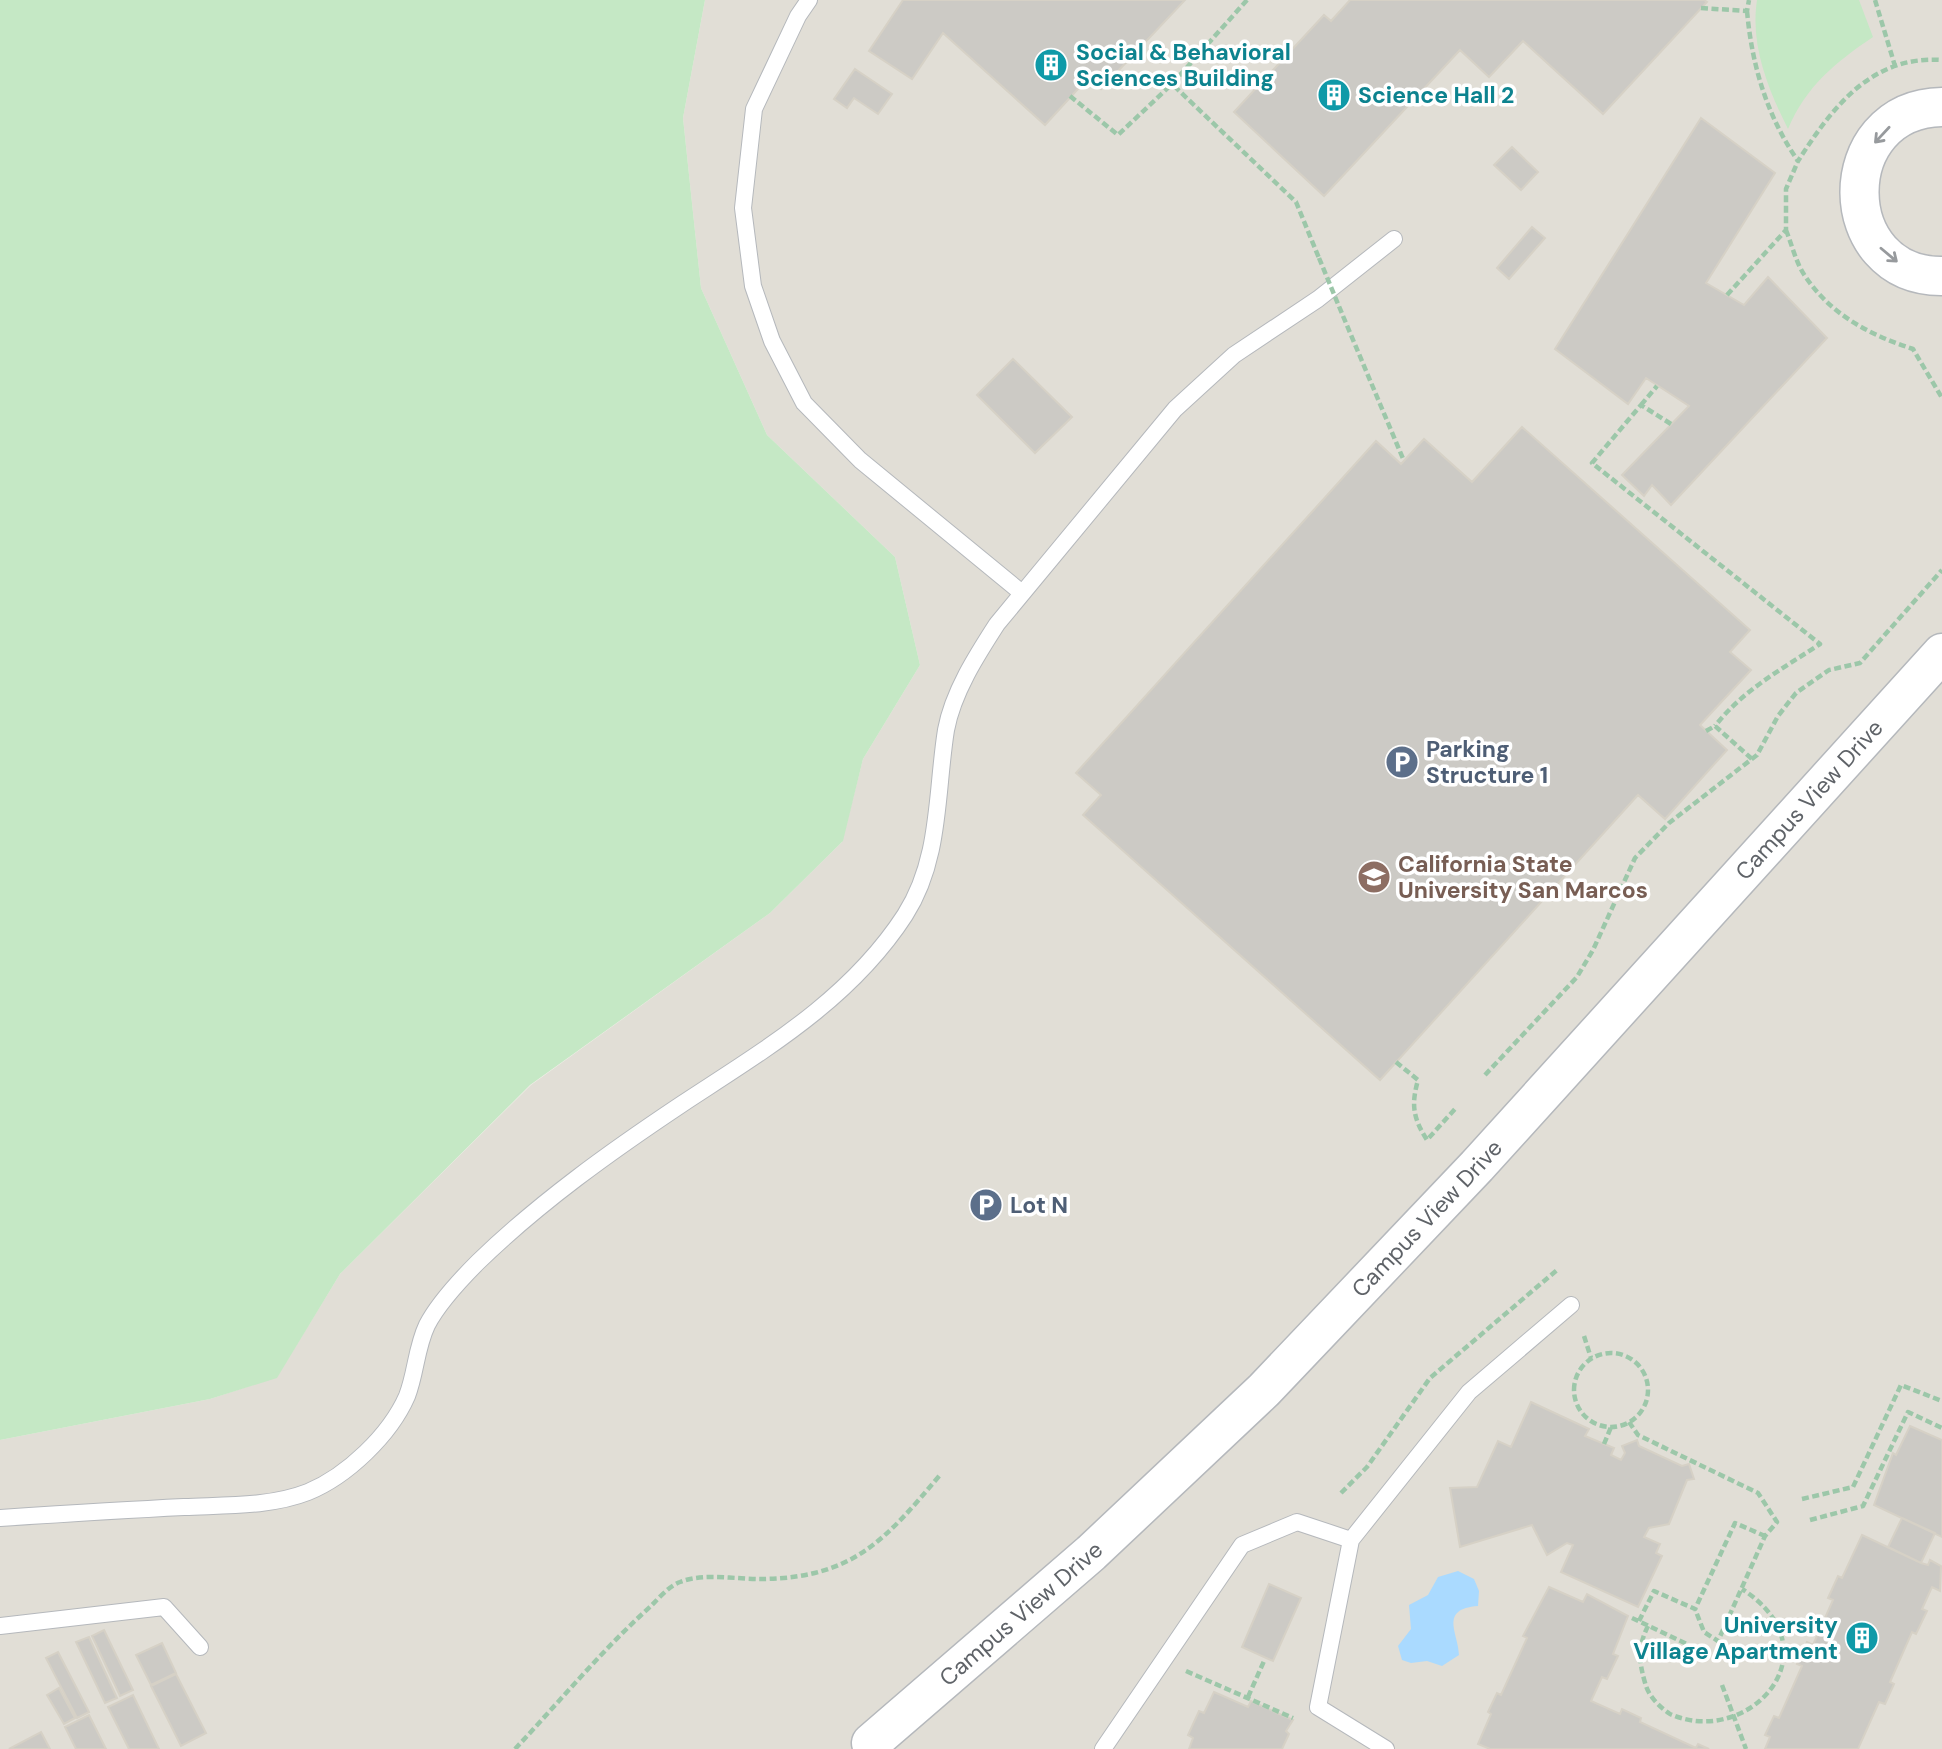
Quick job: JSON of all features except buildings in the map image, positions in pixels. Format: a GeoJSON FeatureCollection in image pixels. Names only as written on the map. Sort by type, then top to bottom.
{"type":"FeatureCollection","features":[{"type":"Feature","properties":{"kind":"street"},"geometry":{"type":"LineString","coordinates":[[1942,107],[1904,116],[1882,132],[1867,153],[1858,179],[1858,206],[1867,231],[1883,253],[1905,268],[1931,276],[1942,276]]}},
{"type":"Feature","properties":{"kind":"street","name":"Campus View Drive"},"geometry":{"type":"LineString","coordinates":[[871,1743],[1091,1553],[1264,1390],[1485,1157],[1942,653]]}},
{"type":"Feature","properties":{"kind":"lane"},"geometry":{"type":"LineString","coordinates":[[809,0],[798,16],[754,109],[743,208],[753,286],[772,341],[804,403],[860,460],[1022,593]]}},
{"type":"Feature","properties":{"kind":"lane"},"geometry":{"type":"LineString","coordinates":[[0,1518],[256,1503],[307,1493],[340,1475],[390,1425],[407,1395],[416,1356],[428,1325],[477,1264],[541,1204],[616,1148],[826,1006],[859,974],[906,913],[933,846],[947,727],[974,659],[997,624],[1175,409],[1234,355],[1318,299],[1394,239]]}},
{"type":"Feature","properties":{"kind":"lane"},"geometry":{"type":"LineString","coordinates":[[1387,1749],[1318,1707],[1351,1540],[1469,1392],[1572,1305]]}},
{"type":"Feature","properties":{"kind":"lane"},"geometry":{"type":"LineString","coordinates":[[1103,1749],[1242,1545],[1297,1522],[1351,1540]]}},
{"type":"Feature","properties":{"kind":"lane"},"geometry":{"type":"LineString","coordinates":[[0,1626],[164,1607],[200,1647]]}},
{"type":"Feature","properties":{"kind":"path"},"geometry":{"type":"LineString","coordinates":[[1070,96],[1118,135],[1172,84],[1247,0]]}},
{"type":"Feature","properties":{"kind":"path"},"geometry":{"type":"LineString","coordinates":[[1749,0],[1747,11],[1750,47],[1769,110],[1779,133],[1798,161]]}},
{"type":"Feature","properties":{"kind":"path"},"geometry":{"type":"LineString","coordinates":[[1875,0],[1895,66]]}},
{"type":"Feature","properties":{"kind":"path"},"geometry":{"type":"LineString","coordinates":[[1701,8],[1747,11]]}},
{"type":"Feature","properties":{"kind":"path"},"geometry":{"type":"LineString","coordinates":[[1942,60],[1926,59],[1895,66],[1862,82],[1821,125],[1798,161],[1786,189],[1786,230],[1804,275],[1839,315],[1883,340],[1913,349],[1942,398]]}},
{"type":"Feature","properties":{"kind":"path"},"geometry":{"type":"LineString","coordinates":[[1172,84],[1296,202],[1404,461]]}},
{"type":"Feature","properties":{"kind":"path"},"geometry":{"type":"LineString","coordinates":[[1727,295],[1786,230]]}},
{"type":"Feature","properties":{"kind":"path"},"geometry":{"type":"LineString","coordinates":[[1657,386],[1592,463],[1626,487],[1820,644],[1753,687],[1729,708],[1715,726],[1706,731]]}},
{"type":"Feature","properties":{"kind":"path"},"geometry":{"type":"LineString","coordinates":[[1641,405],[1671,424]]}},
{"type":"Feature","properties":{"kind":"path"},"geometry":{"type":"LineString","coordinates":[[1485,1075],[1577,977],[1593,950],[1635,858],[1669,823],[1752,759],[1796,693],[1829,670],[1860,663],[1942,570]]}},
{"type":"Feature","properties":{"kind":"path"},"geometry":{"type":"LineString","coordinates":[[1715,726],[1752,759]]}},
{"type":"Feature","properties":{"kind":"path"},"geometry":{"type":"LineString","coordinates":[[1396,1062],[1419,1080],[1412,1102],[1415,1122],[1427,1140],[1455,1109]]}},
{"type":"Feature","properties":{"kind":"path"},"geometry":{"type":"LineString","coordinates":[[1584,1336],[1591,1358]]}},
{"type":"Feature","properties":{"kind":"path"},"geometry":{"type":"LineString","coordinates":[[1615,1353],[1628,1356],[1645,1374],[1648,1399],[1643,1410],[1629,1422],[1611,1427],[1588,1419],[1576,1400],[1577,1376],[1591,1358],[1615,1353]]}},
{"type":"Feature","properties":{"kind":"path"},"geometry":{"type":"LineString","coordinates":[[1802,1499],[1853,1487],[1901,1385],[1942,1401]]}},
{"type":"Feature","properties":{"kind":"path"},"geometry":{"type":"LineString","coordinates":[[1810,1520],[1863,1506],[1908,1412],[1942,1428]]}},
{"type":"Feature","properties":{"kind":"path"},"geometry":{"type":"LineString","coordinates":[[1629,1422],[1638,1436],[1758,1493],[1777,1522],[1765,1536],[1718,1641],[1704,1632],[1695,1609],[1654,1591],[1639,1621]]}},
{"type":"Feature","properties":{"kind":"path"},"geometry":{"type":"LineString","coordinates":[[1604,1444],[1611,1427]]}},
{"type":"Feature","properties":{"kind":"path"},"geometry":{"type":"LineString","coordinates":[[515,1749],[633,1622],[677,1583],[695,1578],[766,1579],[820,1574],[862,1555],[905,1516],[940,1475]]}},
{"type":"Feature","properties":{"kind":"path"},"geometry":{"type":"LineString","coordinates":[[1695,1609],[1735,1523],[1765,1536]]}},
{"type":"Feature","properties":{"kind":"path"},"geometry":{"type":"LineString","coordinates":[[1648,1626],[1640,1641],[1638,1657],[1648,1691],[1662,1709],[1695,1728],[1721,1727],[1736,1722],[1755,1713],[1771,1697],[1779,1684],[1784,1655],[1782,1638],[1775,1620],[1765,1606],[1742,1589]]}},
{"type":"Feature","properties":{"kind":"path"},"geometry":{"type":"LineString","coordinates":[[1632,1618],[1689,1645]]}},
{"type":"Feature","properties":{"kind":"path"},"geometry":{"type":"LineString","coordinates":[[1248,1698],[1264,1661]]}},
{"type":"Feature","properties":{"kind":"path"},"geometry":{"type":"LineString","coordinates":[[1176,1667],[1298,1720]]}},
{"type":"Feature","properties":{"kind":"path"},"geometry":{"type":"LineString","coordinates":[[1722,1685],[1746,1749]]}},
{"type":"Feature","properties":{"kind":"shaded area","name":"California State University San Marcos"},"geometry":{"type":"Polygon","coordinates":[[[705,0],[1942,0],[1942,1749],[0,1749],[0,1440],[210,1399],[277,1377],[340,1274],[531,1085],[770,913],[842,842],[863,759],[920,665],[895,557],[767,435],[701,288],[683,118],[705,0]]]}},
{"type":"Feature","properties":{"kind":"green space"},"geometry":{"type":"Polygon","coordinates":[[[0,0],[705,0],[683,118],[701,288],[767,435],[895,557],[920,665],[863,759],[843,841],[770,913],[530,1085],[340,1274],[277,1378],[210,1399],[0,1440],[0,0]]]}},
{"type":"Feature","properties":{"kind":"green space"},"geometry":{"type":"Polygon","coordinates":[[[1757,0],[1859,0],[1873,37],[1823,76],[1804,100],[1788,129],[1758,50],[1757,0]]]}},
{"type":"Feature","properties":{"kind":"water"},"geometry":{"type":"Polygon","coordinates":[[[1458,1571],[1474,1579],[1479,1591],[1478,1606],[1466,1608],[1454,1617],[1459,1655],[1442,1666],[1427,1661],[1411,1663],[1402,1660],[1398,1646],[1411,1629],[1409,1605],[1428,1595],[1438,1577],[1458,1571]]]}},
{"type":"Feature","properties":{"kind":"place","name":"Social & Behavioral Sciences Building"},"geometry":{"type":"Point","coordinates":[1051,65]}},
{"type":"Feature","properties":{"kind":"place","name":"Science Hall 2"},"geometry":{"type":"Point","coordinates":[1334,95]}},
{"type":"Feature","properties":{"kind":"place","name":"Parking Structure 1"},"geometry":{"type":"Point","coordinates":[1402,762]}},
{"type":"Feature","properties":{"kind":"place","name":"California State University San Marcos"},"geometry":{"type":"Point","coordinates":[1374,877]}},
{"type":"Feature","properties":{"kind":"place","name":"Lot N"},"geometry":{"type":"Point","coordinates":[986,1205]}},
{"type":"Feature","properties":{"kind":"place","name":"University Village Apartment"},"geometry":{"type":"Point","coordinates":[1862,1638]}}]}
